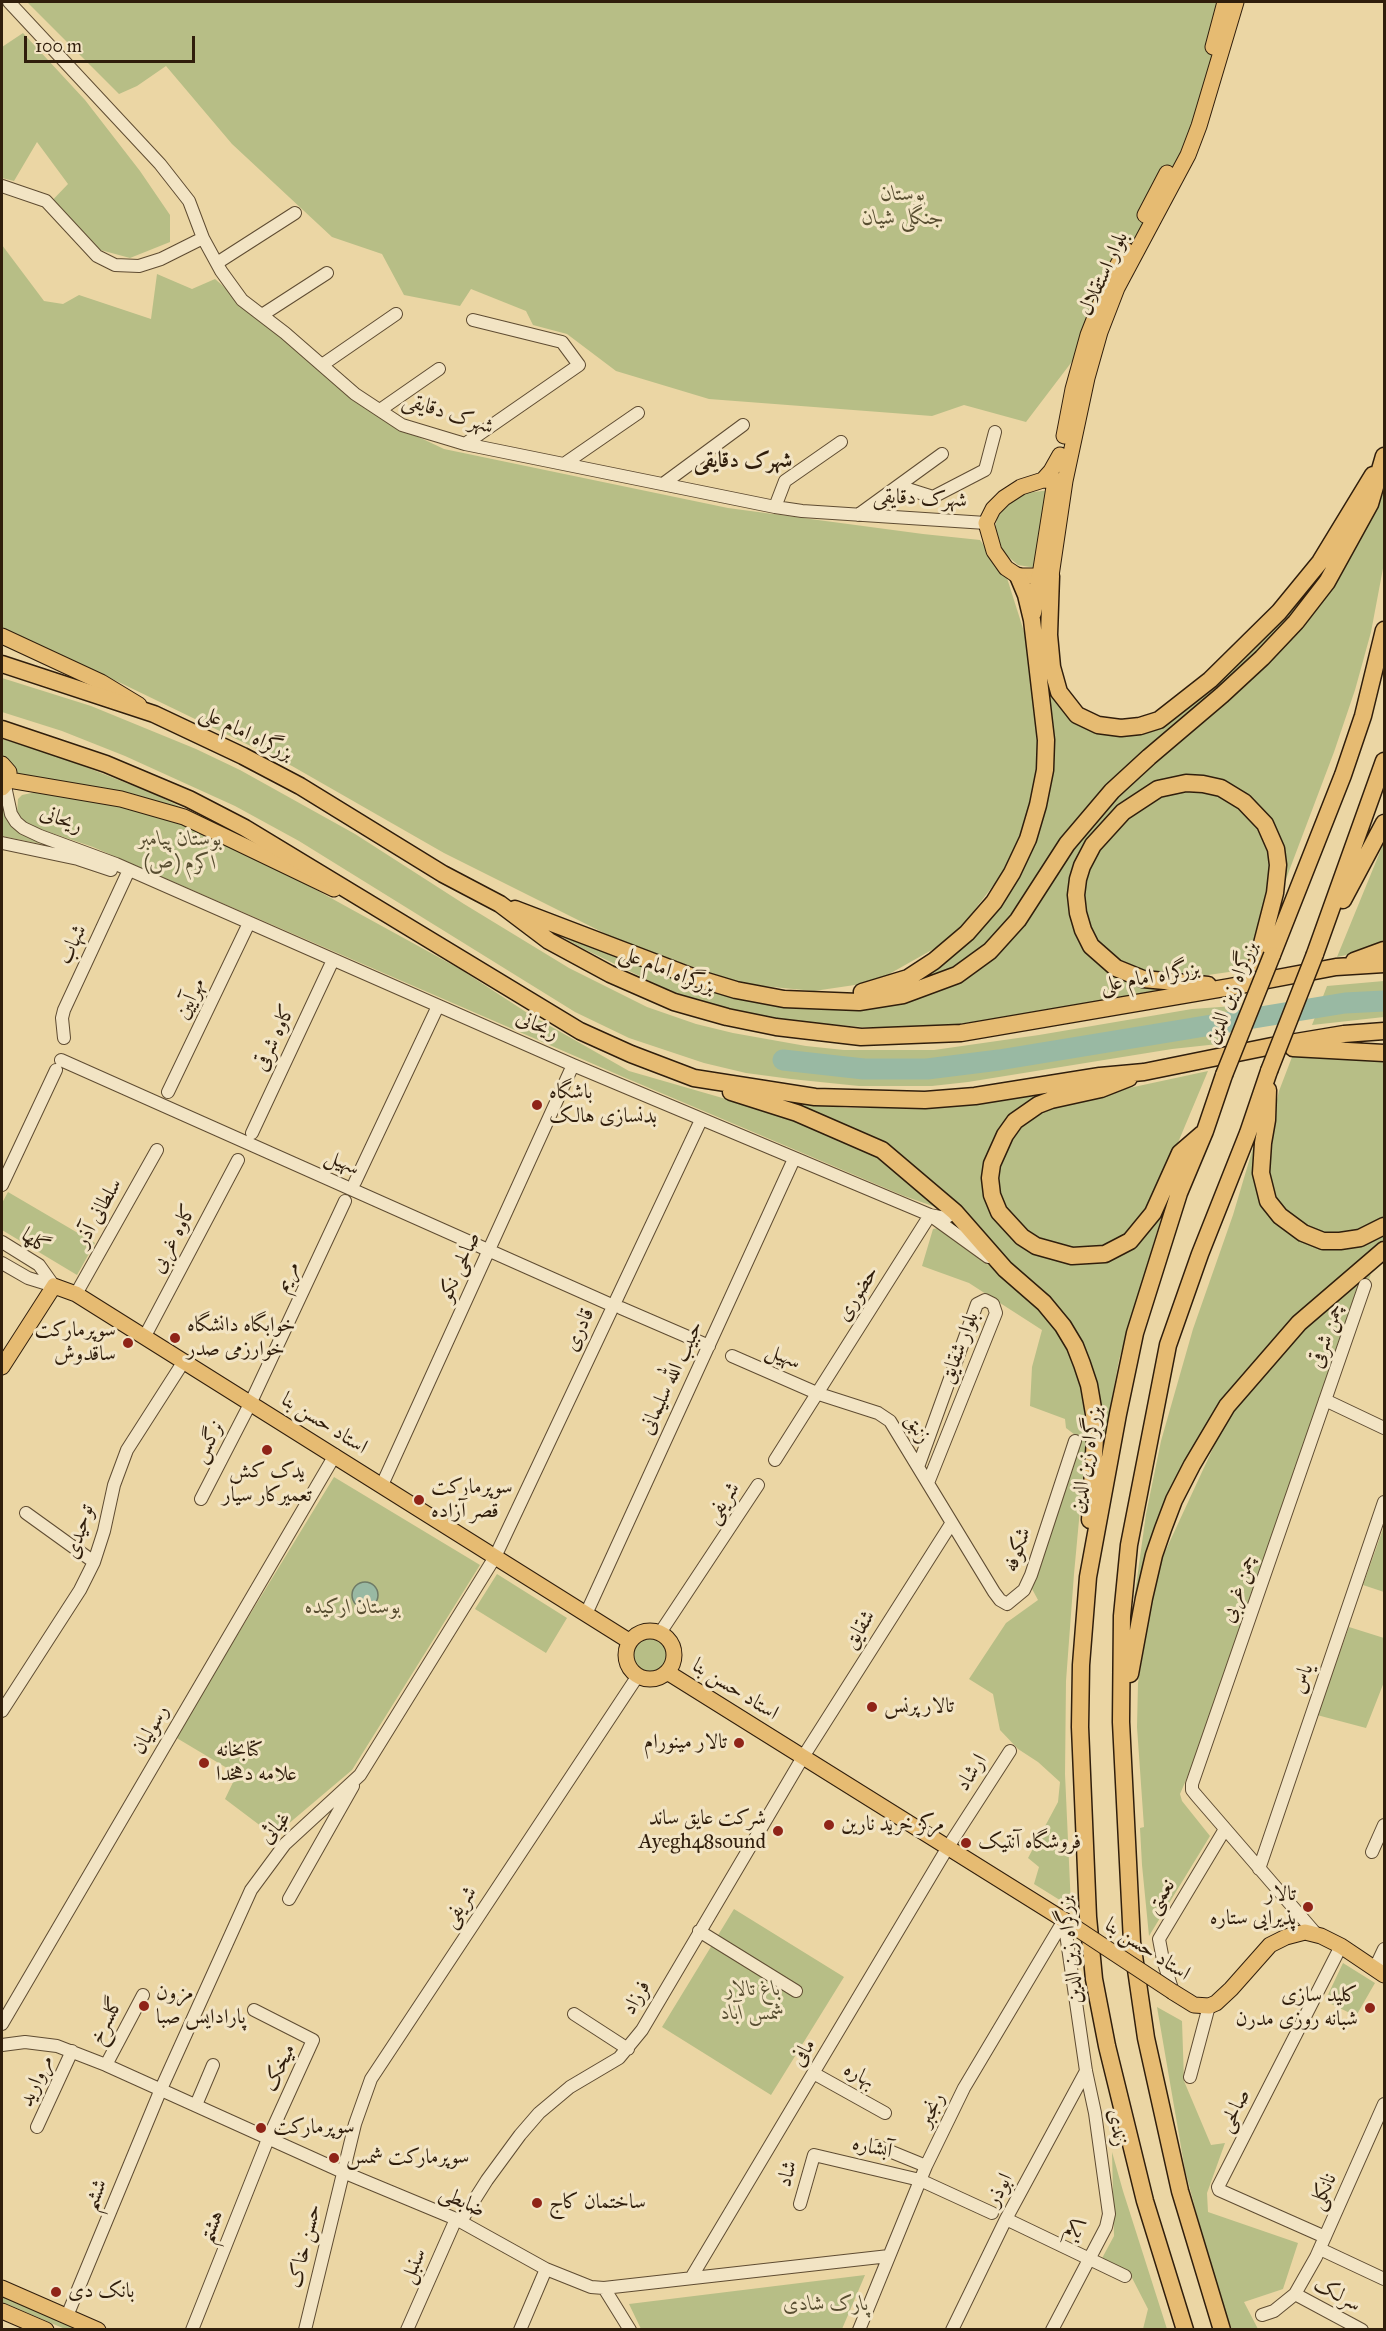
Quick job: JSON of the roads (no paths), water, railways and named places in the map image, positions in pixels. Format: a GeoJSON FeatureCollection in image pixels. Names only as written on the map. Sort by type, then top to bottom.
{"type":"FeatureCollection","features":[{"type":"Feature","properties":{"kind":"highway"},"geometry":{"type":"LineString","coordinates":[[1045,576],[1052,667],[1059,692],[1077,715],[1098,725],[1121,728],[1140,726],[1159,720],[1210,680],[1279,612],[1309,577],[1384,456]]}},
{"type":"Feature","properties":{"kind":"highway"},"geometry":{"type":"LineString","coordinates":[[500,904],[693,977],[736,990],[784,999],[859,1002],[903,995],[957,975],[990,951],[1018,920],[1067,844],[1089,817],[1149,757],[1262,658],[1296,622],[1327,582],[1370,504],[1384,456]]}},
{"type":"Feature","properties":{"kind":"highway"},"geometry":{"type":"LineString","coordinates":[[824,1001],[882,987],[908,978],[934,961],[967,933],[994,902],[1012,873],[1028,839],[1045,770],[1044,719],[1032,620],[1026,595],[1018,576]]}},
{"type":"Feature","properties":{"kind":"highway"},"geometry":{"type":"LineString","coordinates":[[1032,620],[1045,576]]}},
{"type":"Feature","properties":{"kind":"highway","name":"بزرگراه زین الدین"},"geometry":{"type":"LineString","coordinates":[[1185,2330],[1145,2201],[1107,2046],[1094,1979],[1088,1917],[1080,1728],[1081,1665],[1088,1577],[1135,1333],[1179,1193],[1343,775],[1363,716],[1384,630]]}},
{"type":"Feature","properties":{"kind":"highway","name":"بزرگراه امام علی"},"geometry":{"type":"LineString","coordinates":[[2,664],[154,714],[243,756],[300,786],[443,874],[500,904],[549,941],[610,974],[674,1002],[727,1017],[821,1034],[899,1037],[961,1033],[1340,966],[1384,964]]}},
{"type":"Feature","properties":{"kind":"highway"},"geometry":{"type":"LineString","coordinates":[[2,729],[106,764],[189,799],[245,828],[580,1031],[631,1054],[752,1100],[813,1119],[882,1150],[955,1212],[1005,1269],[1044,1303],[1063,1326],[1075,1346],[1089,1385],[1095,1414],[1088,1577]]}},
{"type":"Feature","properties":{"kind":"highway"},"geometry":{"type":"LineString","coordinates":[[1222,2330],[1180,2191],[1146,2038],[1132,1942],[1121,1722],[1122,1616],[1129,1545],[1168,1345],[1200,1254],[1315,954],[1384,761]]}},
{"type":"Feature","properties":{"kind":"highway"},"geometry":{"type":"LineString","coordinates":[[1230,987],[1143,979],[1116,968],[1091,946],[1083,930],[1076,895],[1082,866],[1093,845],[1123,812],[1158,789],[1175,784],[1195,783],[1212,785],[1228,791],[1258,814],[1271,834],[1278,865],[1275,893],[1257,963],[1248,1015]]}},
{"type":"Feature","properties":{"kind":"highway"},"geometry":{"type":"LineString","coordinates":[[1315,954],[1384,823]]}},
{"type":"Feature","properties":{"kind":"highway"},"geometry":{"type":"LineString","coordinates":[[1340,966],[1384,950]]}},
{"type":"Feature","properties":{"kind":"highway"},"geometry":{"type":"LineString","coordinates":[[694,1077],[815,1097],[894,1101],[975,1096],[1100,1076],[1144,1072],[1344,1034],[1384,1031]]}},
{"type":"Feature","properties":{"kind":"highway"},"geometry":{"type":"LineString","coordinates":[[1272,1046],[1384,1053]]}},
{"type":"Feature","properties":{"kind":"highway"},"geometry":{"type":"LineString","coordinates":[[1269,1071],[1267,1120],[1261,1173],[1264,1191],[1274,1209],[1303,1233],[1323,1240],[1340,1241],[1360,1238],[1384,1226]]}},
{"type":"Feature","properties":{"kind":"highway"},"geometry":{"type":"LineString","coordinates":[[1144,1072],[1101,1089],[1051,1100],[1025,1113],[1015,1121],[996,1151],[990,1178],[992,1195],[999,1212],[1009,1226],[1029,1242],[1054,1253],[1072,1256],[1105,1254],[1130,1241],[1142,1228],[1163,1193],[1180,1153],[1205,1131]]}},
{"type":"Feature","properties":{"kind":"highway"},"geometry":{"type":"LineString","coordinates":[[1121,1722],[1154,1555],[1174,1500],[1192,1465],[1227,1406],[1299,1323],[1384,1250]]}},
{"type":"Feature","properties":{"kind":"main road","name":"بلوار استقلال"},"geometry":{"type":"LineString","coordinates":[[1045,576],[1054,481],[1072,389],[1088,335],[1111,277],[1182,145],[1225,2]]}},
{"type":"Feature","properties":{"kind":"main road","name":"بلوار استقلال"},"geometry":{"type":"LineString","coordinates":[[1054,481],[1100,332],[1118,288],[1188,155],[1200,126],[1236,2]]}},
{"type":"Feature","properties":{"kind":"main road"},"geometry":{"type":"LineString","coordinates":[[1045,576],[1018,576],[1006,568],[994,551],[986,523],[993,509],[1004,498],[1021,487],[1054,481]]}},
{"type":"Feature","properties":{"kind":"main road"},"geometry":{"type":"LineString","coordinates":[[2,636],[101,682],[154,714]]}},
{"type":"Feature","properties":{"kind":"main road","name":"ریحانی"},"geometry":{"type":"LineString","coordinates":[[2,764],[9,772],[5,785]]}},
{"type":"Feature","properties":{"kind":"main road"},"geometry":{"type":"LineString","coordinates":[[5,785],[121,799],[184,817],[379,909]]}},
{"type":"Feature","properties":{"kind":"main road"},"geometry":{"type":"LineString","coordinates":[[2,1367],[54,1286]]}},
{"type":"Feature","properties":{"kind":"main road","name":"استاد حسن بنا"},"geometry":{"type":"LineString","coordinates":[[54,1286],[76,1294],[184,1360],[629,1641]]}},
{"type":"Feature","properties":{"kind":"main road"},"geometry":{"type":"LineString","coordinates":[[642,1632],[660,1633],[670,1642],[674,1650],[674,1658],[667,1672],[653,1680],[638,1677],[627,1665],[626,1649],[629,1641],[642,1632]]}},
{"type":"Feature","properties":{"kind":"main road","name":"استاد حسن بنا"},"geometry":{"type":"LineString","coordinates":[[667,1672],[1064,1920],[1194,2005],[1209,2006]]}},
{"type":"Feature","properties":{"kind":"main road"},"geometry":{"type":"LineString","coordinates":[[1209,2006],[1231,1989],[1270,1945],[1297,1933],[1317,1935],[1341,1946],[1380,1972]]}},
{"type":"Feature","properties":{"kind":"main road"},"geometry":{"type":"LineString","coordinates":[[2,2288],[98,2330]]}},
{"type":"Feature","properties":{"kind":"main road"},"geometry":{"type":"LineString","coordinates":[[2,2311],[46,2330]]}},
{"type":"Feature","properties":{"kind":"street","name":"شهرک دقایقی"},"geometry":{"type":"LineString","coordinates":[[9,2],[160,164],[189,201],[203,238],[242,300],[356,394],[402,425],[465,444],[775,507],[986,523]]}},
{"type":"Feature","properties":{"kind":"street"},"geometry":{"type":"LineString","coordinates":[[2,186],[46,201],[97,256],[116,266],[139,266],[161,259],[203,238]]}},
{"type":"Feature","properties":{"kind":"street"},"geometry":{"type":"LineString","coordinates":[[217,262],[295,213]]}},
{"type":"Feature","properties":{"kind":"street"},"geometry":{"type":"LineString","coordinates":[[262,315],[327,273]]}},
{"type":"Feature","properties":{"kind":"street"},"geometry":{"type":"LineString","coordinates":[[322,365],[396,314]]}},
{"type":"Feature","properties":{"kind":"street"},"geometry":{"type":"LineString","coordinates":[[465,444],[579,365],[562,342],[473,320]]}},
{"type":"Feature","properties":{"kind":"street"},"geometry":{"type":"LineString","coordinates":[[380,410],[440,369]]}},
{"type":"Feature","properties":{"kind":"street"},"geometry":{"type":"LineString","coordinates":[[564,464],[638,413]]}},
{"type":"Feature","properties":{"kind":"street"},"geometry":{"type":"LineString","coordinates":[[663,484],[743,425]]}},
{"type":"Feature","properties":{"kind":"street"},"geometry":{"type":"LineString","coordinates":[[898,486],[933,498],[985,470],[995,432]]}},
{"type":"Feature","properties":{"kind":"street"},"geometry":{"type":"LineString","coordinates":[[775,507],[785,481],[841,442]]}},
{"type":"Feature","properties":{"kind":"street"},"geometry":{"type":"LineString","coordinates":[[858,515],[942,454]]}},
{"type":"Feature","properties":{"kind":"street","name":"ریحانی"},"geometry":{"type":"LineString","coordinates":[[5,785],[11,814],[22,828],[129,870],[573,1065],[930,1215],[1005,1269]]}},
{"type":"Feature","properties":{"kind":"street","name":"ریحانی"},"geometry":{"type":"LineString","coordinates":[[2,843],[78,859],[113,871],[129,870]]}},
{"type":"Feature","properties":{"kind":"street","name":"شهاب"},"geometry":{"type":"LineString","coordinates":[[64,1038],[62,1018],[64,1010],[129,870]]}},
{"type":"Feature","properties":{"kind":"street","name":"مهرآیین"},"geometry":{"type":"LineString","coordinates":[[168,1092],[249,923]]}},
{"type":"Feature","properties":{"kind":"street","name":"کاوه شرقی"},"geometry":{"type":"LineString","coordinates":[[252,1134],[333,960]]}},
{"type":"Feature","properties":{"kind":"street"},"geometry":{"type":"LineString","coordinates":[[355,1182],[438,1006]]}},
{"type":"Feature","properties":{"kind":"street","name":"سهیل"},"geometry":{"type":"LineString","coordinates":[[2,1185],[58,1065],[607,1303]]}},
{"type":"Feature","properties":{"kind":"street","name":"صالحی نکو"},"geometry":{"type":"LineString","coordinates":[[382,1485],[573,1065]]}},
{"type":"Feature","properties":{"kind":"street","name":"قادری"},"geometry":{"type":"LineString","coordinates":[[495,1557],[701,1120]]}},
{"type":"Feature","properties":{"kind":"street","name":"سلطانی آذر"},"geometry":{"type":"LineString","coordinates":[[76,1294],[157,1150]]}},
{"type":"Feature","properties":{"kind":"street","name":"حبیب الله سلیمانی"},"geometry":{"type":"LineString","coordinates":[[586,1614],[794,1159]]}},
{"type":"Feature","properties":{"kind":"street","name":"کاوه غربی"},"geometry":{"type":"LineString","coordinates":[[145,1336],[238,1160]]}},
{"type":"Feature","properties":{"kind":"street","name":"مریم"},"geometry":{"type":"LineString","coordinates":[[250,1402],[345,1202]]}},
{"type":"Feature","properties":{"kind":"street"},"geometry":{"type":"LineString","coordinates":[[930,1215],[945,1218],[955,1212]]}},
{"type":"Feature","properties":{"kind":"street","name":"حضوری"},"geometry":{"type":"LineString","coordinates":[[819,1394],[930,1215]]}},
{"type":"Feature","properties":{"kind":"street","name":"گلها"},"geometry":{"type":"LineString","coordinates":[[2,1242],[39,1265],[54,1286]]}},
{"type":"Feature","properties":{"kind":"street","name":"گلها"},"geometry":{"type":"LineString","coordinates":[[2,1263],[28,1278],[54,1286]]}},
{"type":"Feature","properties":{"kind":"street","name":"چمن شرقی"},"geometry":{"type":"LineString","coordinates":[[1326,1400],[1365,1285]]}},
{"type":"Feature","properties":{"kind":"street","name":"بلوار شقایق"},"geometry":{"type":"LineString","coordinates":[[918,1467],[976,1304],[986,1300],[993,1304],[996,1313],[928,1483]]}},
{"type":"Feature","properties":{"kind":"street"},"geometry":{"type":"LineString","coordinates":[[621,1308],[709,1346]]}},
{"type":"Feature","properties":{"kind":"street","name":"سهیل"},"geometry":{"type":"LineString","coordinates":[[732,1356],[819,1394]]}},
{"type":"Feature","properties":{"kind":"street","name":"توحیدی"},"geometry":{"type":"LineString","coordinates":[[2,1711],[80,1590],[94,1562],[104,1531],[114,1485],[127,1450],[184,1360]]}},
{"type":"Feature","properties":{"kind":"street"},"geometry":{"type":"LineString","coordinates":[[775,1460],[819,1394]]}},
{"type":"Feature","properties":{"kind":"street","name":"زنبق"},"geometry":{"type":"LineString","coordinates":[[819,1394],[878,1413],[890,1421],[951,1524]]}},
{"type":"Feature","properties":{"kind":"street"},"geometry":{"type":"LineString","coordinates":[[1326,1400],[1384,1428]]}},
{"type":"Feature","properties":{"kind":"street","name":"چمن غربی"},"geometry":{"type":"LineString","coordinates":[[1225,1829],[1192,1791],[1192,1784],[1326,1400]]}},
{"type":"Feature","properties":{"kind":"street","name":"نرگس"},"geometry":{"type":"LineString","coordinates":[[201,1499],[250,1402]]}},
{"type":"Feature","properties":{"kind":"street","name":"شکوفه"},"geometry":{"type":"LineString","coordinates":[[951,1524],[1000,1600],[1007,1604],[1016,1599],[1024,1590],[1030,1575],[1075,1441]]}},
{"type":"Feature","properties":{"kind":"street","name":"رسولیان"},"geometry":{"type":"LineString","coordinates":[[2,2024],[334,1455]]}},
{"type":"Feature","properties":{"kind":"street","name":"شریفی"},"geometry":{"type":"LineString","coordinates":[[660,1633],[758,1485]]}},
{"type":"Feature","properties":{"kind":"street","name":"یاس"},"geometry":{"type":"LineString","coordinates":[[1259,1869],[1384,1502]]}},
{"type":"Feature","properties":{"kind":"street"},"geometry":{"type":"LineString","coordinates":[[26,1513],[94,1562]]}},
{"type":"Feature","properties":{"kind":"street","name":"شقایق"},"geometry":{"type":"LineString","coordinates":[[803,1757],[951,1524]]}},
{"type":"Feature","properties":{"kind":"street","name":"غیاثی"},"geometry":{"type":"LineString","coordinates":[[161,2089],[251,1890],[285,1844],[360,1774],[495,1557]]}},
{"type":"Feature","properties":{"kind":"street","name":"شریفی"},"geometry":{"type":"LineString","coordinates":[[344,2172],[364,2093],[378,2066],[638,1677]]}},
{"type":"Feature","properties":{"kind":"street","name":"ارشاد"},"geometry":{"type":"LineString","coordinates":[[948,1847],[1010,1751]]}},
{"type":"Feature","properties":{"kind":"street","name":"فرزاد"},"geometry":{"type":"LineString","coordinates":[[459,2220],[520,2134],[539,2113],[570,2087],[611,2063],[628,2049],[642,2030],[803,1757]]}},
{"type":"Feature","properties":{"kind":"street"},"geometry":{"type":"LineString","coordinates":[[289,1899],[360,1774]]}},
{"type":"Feature","properties":{"kind":"street"},"geometry":{"type":"LineString","coordinates":[[1372,1852],[1384,1825]]}},
{"type":"Feature","properties":{"kind":"street"},"geometry":{"type":"LineString","coordinates":[[1225,1829],[1317,1935]]}},
{"type":"Feature","properties":{"kind":"street","name":"نعمتی"},"geometry":{"type":"LineString","coordinates":[[1173,1992],[1159,1939],[1225,1829]]}},
{"type":"Feature","properties":{"kind":"street","name":"مافی"},"geometry":{"type":"LineString","coordinates":[[692,2278],[948,1847]]}},
{"type":"Feature","properties":{"kind":"street","name":"زندی"},"geometry":{"type":"LineString","coordinates":[[1052,2330],[1090,2260],[1106,2227],[1109,2214],[1064,1920]]}},
{"type":"Feature","properties":{"kind":"street","name":"رنجبر"},"geometry":{"type":"LineString","coordinates":[[859,2330],[926,2166],[964,2088],[1064,1920]]}},
{"type":"Feature","properties":{"kind":"street"},"geometry":{"type":"LineString","coordinates":[[699,1930],[796,1991]]}},
{"type":"Feature","properties":{"kind":"street","name":"صالحی"},"geometry":{"type":"LineString","coordinates":[[1322,2243],[1219,2190],[1218,2187],[1341,1946]]}},
{"type":"Feature","properties":{"kind":"street"},"geometry":{"type":"LineString","coordinates":[[1380,1972],[1384,1949]]}},
{"type":"Feature","properties":{"kind":"street","name":"گلسرخ"},"geometry":{"type":"LineString","coordinates":[[106,2065],[143,1995]]}},
{"type":"Feature","properties":{"kind":"street"},"geometry":{"type":"LineString","coordinates":[[1190,2076],[1209,2006]]}},
{"type":"Feature","properties":{"kind":"street","name":"میخک"},"geometry":{"type":"LineString","coordinates":[[254,2010],[313,2040],[267,2139]]}},
{"type":"Feature","properties":{"kind":"street"},"geometry":{"type":"LineString","coordinates":[[574,2014],[628,2049]]}},
{"type":"Feature","properties":{"kind":"street","name":"ضابطی"},"geometry":{"type":"LineString","coordinates":[[2,2045],[40,2043],[72,2051],[106,2065],[267,2139],[459,2220],[546,2269],[584,2285],[604,2288],[889,2256]]}},
{"type":"Feature","properties":{"kind":"street","name":"مروارید"},"geometry":{"type":"LineString","coordinates":[[37,2127],[72,2051]]}},
{"type":"Feature","properties":{"kind":"street"},"geometry":{"type":"LineString","coordinates":[[196,2105],[213,2065]]}},
{"type":"Feature","properties":{"kind":"street","name":"ابوذر"},"geometry":{"type":"LineString","coordinates":[[952,2330],[1006,2219],[1086,2071]]}},
{"type":"Feature","properties":{"kind":"street","name":"بهاره"},"geometry":{"type":"LineString","coordinates":[[815,2074],[885,2113]]}},
{"type":"Feature","properties":{"kind":"street","name":"ششم"},"geometry":{"type":"LineString","coordinates":[[67,2316],[161,2089]]}},
{"type":"Feature","properties":{"kind":"street","name":"نانکلی"},"geometry":{"type":"LineString","coordinates":[[1295,2294],[1322,2243],[1384,2104]]}},
{"type":"Feature","properties":{"kind":"street","name":"هشتم"},"geometry":{"type":"LineString","coordinates":[[192,2330],[267,2139]]}},
{"type":"Feature","properties":{"kind":"street"},"geometry":{"type":"LineString","coordinates":[[877,2146],[926,2166]]}},
{"type":"Feature","properties":{"kind":"street","name":"آبشاره"},"geometry":{"type":"LineString","coordinates":[[814,2155],[920,2180]]}},
{"type":"Feature","properties":{"kind":"street","name":"شاد"},"geometry":{"type":"LineString","coordinates":[[800,2204],[814,2155]]}},
{"type":"Feature","properties":{"kind":"street","name":"حسن خاک"},"geometry":{"type":"LineString","coordinates":[[304,2330],[344,2172]]}},
{"type":"Feature","properties":{"kind":"street"},"geometry":{"type":"LineString","coordinates":[[920,2180],[992,2213]]}},
{"type":"Feature","properties":{"kind":"street","name":"یکم"},"geometry":{"type":"LineString","coordinates":[[1006,2219],[1125,2276]]}},
{"type":"Feature","properties":{"kind":"street","name":"سنبل"},"geometry":{"type":"LineString","coordinates":[[407,2330],[459,2220]]}},
{"type":"Feature","properties":{"kind":"street"},"geometry":{"type":"LineString","coordinates":[[1322,2243],[1384,2279]]}},
{"type":"Feature","properties":{"kind":"street"},"geometry":{"type":"LineString","coordinates":[[520,2330],[546,2269]]}},
{"type":"Feature","properties":{"kind":"street"},"geometry":{"type":"LineString","coordinates":[[604,2288],[623,2327]]}},
{"type":"Feature","properties":{"kind":"street"},"geometry":{"type":"LineString","coordinates":[[1262,2315],[1274,2312],[1295,2294]]}},
{"type":"Feature","properties":{"kind":"street","name":"سرلک"},"geometry":{"type":"LineString","coordinates":[[1295,2294],[1355,2328]]}},
{"type":"Feature","properties":{"kind":"waterway"},"geometry":{"type":"LineString","coordinates":[[783,1060],[864,1069],[927,1069],[999,1060],[1345,1003],[1384,1001]]}},
{"type":"Feature","properties":{"kind":"place","name":"باشگاه بدنسازی هالک"},"geometry":{"type":"Point","coordinates":[537,1105]}},
{"type":"Feature","properties":{"kind":"place","name":"خوابگاه دانشگاه خوارزمی صدر"},"geometry":{"type":"Point","coordinates":[175,1338]}},
{"type":"Feature","properties":{"kind":"place","name":"سوپرمارکت ساقدوش"},"geometry":{"type":"Point","coordinates":[128,1343]}},
{"type":"Feature","properties":{"kind":"place","name":"یدک کش تعمیرکار سیار"},"geometry":{"type":"Point","coordinates":[267,1450]}},
{"type":"Feature","properties":{"kind":"place","name":"سوپرمارکت قصر آزاده"},"geometry":{"type":"Point","coordinates":[419,1500]}},
{"type":"Feature","properties":{"kind":"place","name":"تالار پرنس"},"geometry":{"type":"Point","coordinates":[872,1707]}},
{"type":"Feature","properties":{"kind":"place","name":"تالار مینورام"},"geometry":{"type":"Point","coordinates":[739,1743]}},
{"type":"Feature","properties":{"kind":"place","name":"کتابخانه علامه دهخدا"},"geometry":{"type":"Point","coordinates":[204,1763]}},
{"type":"Feature","properties":{"kind":"place","name":"مرکز خرید نارین"},"geometry":{"type":"Point","coordinates":[829,1825]}},
{"type":"Feature","properties":{"kind":"place","name":"شرکت عایق ساند Ayegh48sound"},"geometry":{"type":"Point","coordinates":[778,1831]}},
{"type":"Feature","properties":{"kind":"place","name":"فروشگاه آنتیک"},"geometry":{"type":"Point","coordinates":[966,1843]}},
{"type":"Feature","properties":{"kind":"place","name":"تالار پذیرایی ستاره"},"geometry":{"type":"Point","coordinates":[1308,1907]}},
{"type":"Feature","properties":{"kind":"place","name":"مزون پارادایس صبا"},"geometry":{"type":"Point","coordinates":[144,2006]}},
{"type":"Feature","properties":{"kind":"place","name":"کلید سازی شبانه روزی مدرن"},"geometry":{"type":"Point","coordinates":[1370,2008]}},
{"type":"Feature","properties":{"kind":"place","name":"سوپرمارکت"},"geometry":{"type":"Point","coordinates":[261,2128]}},
{"type":"Feature","properties":{"kind":"place","name":"سوپرمارکت شمس"},"geometry":{"type":"Point","coordinates":[334,2158]}},
{"type":"Feature","properties":{"kind":"place","name":"ساختمان کاج"},"geometry":{"type":"Point","coordinates":[537,2203]}},
{"type":"Feature","properties":{"kind":"place","name":"بانک دی"},"geometry":{"type":"Point","coordinates":[56,2292]}},
{"type":"Feature","properties":{"kind":"district","name":"شهرک دقایقی"},"geometry":{"type":"Point","coordinates":[743,462]}},
{"type":"Feature","properties":{"kind":"park label","name":"بوستان جنگلی شیان"},"geometry":{"type":"Point","coordinates":[903,207]}},
{"type":"Feature","properties":{"kind":"park label","name":"بوستان پیامبر اکرم (ص)"},"geometry":{"type":"Point","coordinates":[180,852]}},
{"type":"Feature","properties":{"kind":"park label","name":"بوستان ارکیده"},"geometry":{"type":"Point","coordinates":[353,1608]}},
{"type":"Feature","properties":{"kind":"park label","name":"باغ تالار شمس آباد"},"geometry":{"type":"Point","coordinates":[753,2002]}},
{"type":"Feature","properties":{"kind":"park label","name":"پارک شادی"},"geometry":{"type":"Point","coordinates":[826,2305]}}]}
